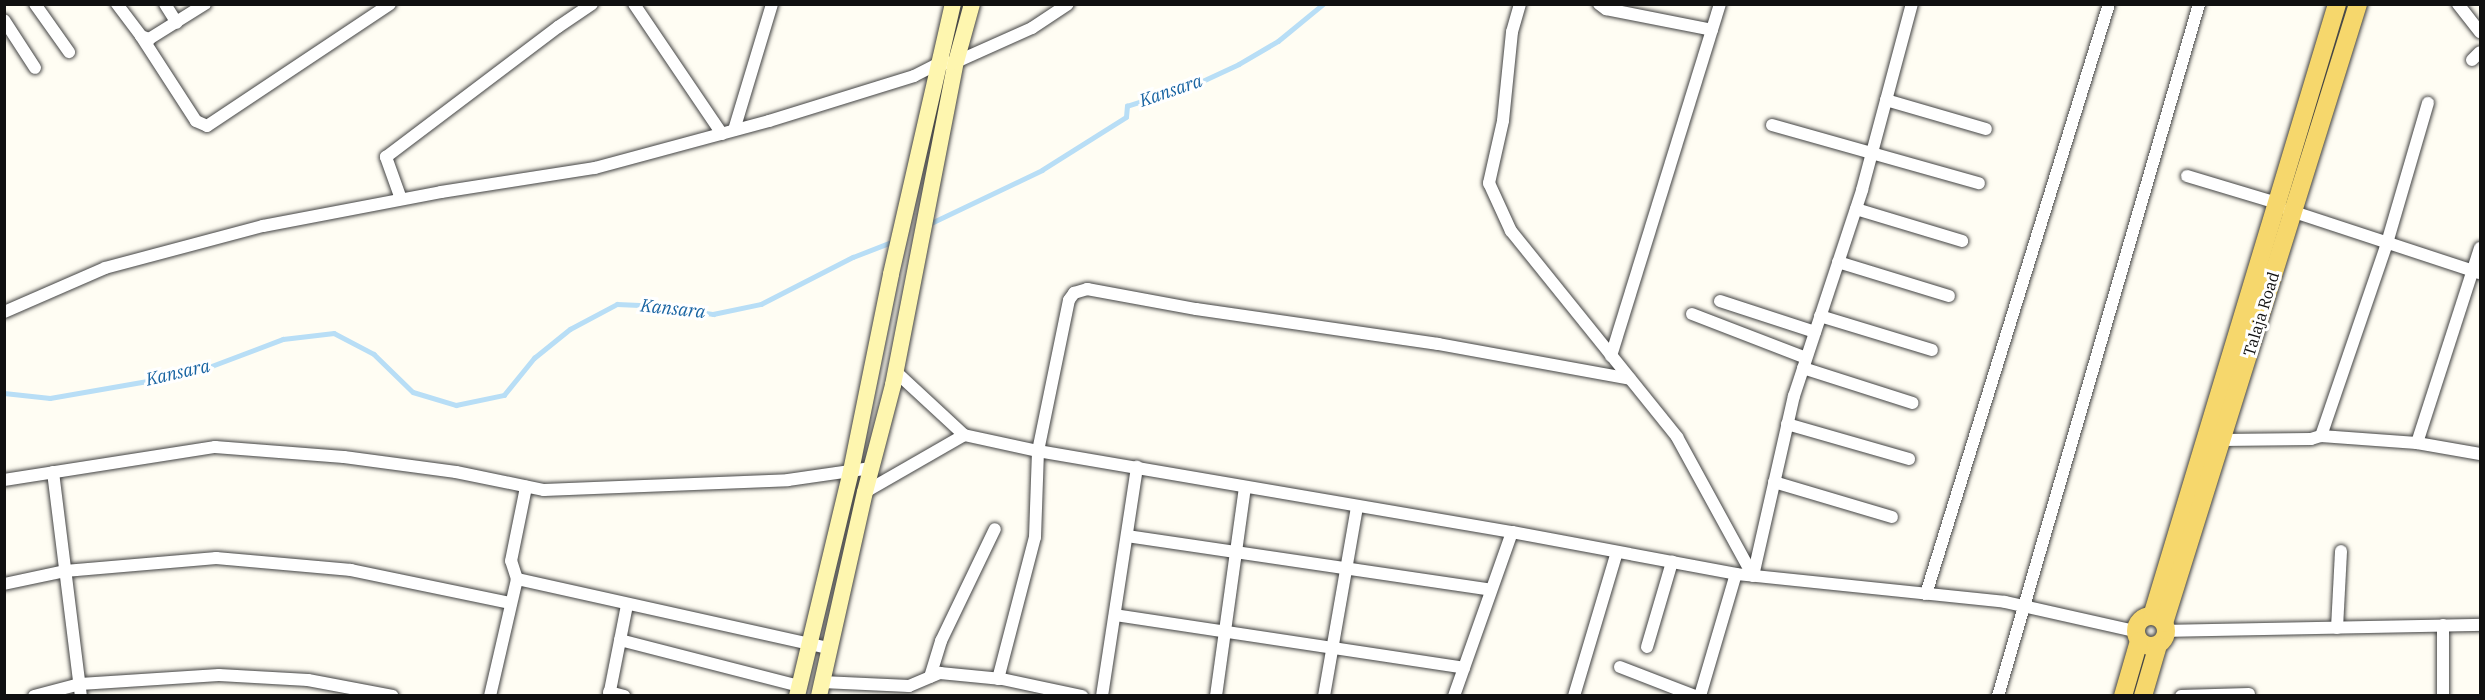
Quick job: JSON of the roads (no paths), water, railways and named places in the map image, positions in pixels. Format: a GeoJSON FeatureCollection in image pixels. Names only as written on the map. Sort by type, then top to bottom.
{"type":"FeatureCollection","features":[{"type":"Feature","properties":{"kind":"main road","name":"Talaja Road"},"geometry":{"type":"LineString","coordinates":[[2160,629],[2222,440],[2337,4]]}},
{"type":"Feature","properties":{"kind":"main road","name":"Talaja Road"},"geometry":{"type":"LineString","coordinates":[[2143,696],[2160,629],[2282,207],[2358,4]]}},
{"type":"Feature","properties":{"kind":"main road"},"geometry":{"type":"LineString","coordinates":[[2122,696],[2139,622],[2160,629],[2148,646],[2137,636]]}},
{"type":"Feature","properties":{"kind":"street"},"geometry":{"type":"LineString","coordinates":[[35,4],[69,52]]}},
{"type":"Feature","properties":{"kind":"street"},"geometry":{"type":"LineString","coordinates":[[117,4],[141,36],[195,121],[207,126],[234,111],[390,4]]}},
{"type":"Feature","properties":{"kind":"street"},"geometry":{"type":"LineString","coordinates":[[165,4],[177,23]]}},
{"type":"Feature","properties":{"kind":"street"},"geometry":{"type":"LineString","coordinates":[[141,36],[153,39],[205,4]]}},
{"type":"Feature","properties":{"kind":"street"},"geometry":{"type":"LineString","coordinates":[[401,199],[386,157],[558,27],[592,4]]}},
{"type":"Feature","properties":{"kind":"street"},"geometry":{"type":"LineString","coordinates":[[634,4],[728,132]]}},
{"type":"Feature","properties":{"kind":"street"},"geometry":{"type":"LineString","coordinates":[[728,132],[772,4]]}},
{"type":"Feature","properties":{"kind":"street"},"geometry":{"type":"LineString","coordinates":[[620,640],[798,691],[851,471],[891,274],[953,4]]}},
{"type":"Feature","properties":{"kind":"street"},"geometry":{"type":"LineString","coordinates":[[972,4],[956,62],[912,277],[896,372],[865,492],[820,689],[909,686],[940,673],[998,679],[1082,696]]}},
{"type":"Feature","properties":{"kind":"street"},"geometry":{"type":"LineString","coordinates":[[4,312],[105,268],[263,226],[401,199],[595,168],[728,132],[914,76],[938,64],[956,62],[1032,28],[1068,4]]}},
{"type":"Feature","properties":{"kind":"street"},"geometry":{"type":"LineString","coordinates":[[1520,4],[1512,32],[1503,121],[1489,183],[1511,231],[1677,437],[1753,576]]}},
{"type":"Feature","properties":{"kind":"street"},"geometry":{"type":"LineString","coordinates":[[1599,4],[1606,9],[1712,30]]}},
{"type":"Feature","properties":{"kind":"street"},"geometry":{"type":"LineString","coordinates":[[1611,356],[1720,4]]}},
{"type":"Feature","properties":{"kind":"street"},"geometry":{"type":"LineString","coordinates":[[1753,576],[1787,424],[1856,209],[1912,4]]}},
{"type":"Feature","properties":{"kind":"street"},"geometry":{"type":"LineString","coordinates":[[1926,594],[2109,4]]}},
{"type":"Feature","properties":{"kind":"street"},"geometry":{"type":"LineString","coordinates":[[1998,696],[2199,4]]}},
{"type":"Feature","properties":{"kind":"street"},"geometry":{"type":"LineString","coordinates":[[2458,4],[2481,32]]}},
{"type":"Feature","properties":{"kind":"street"},"geometry":{"type":"LineString","coordinates":[[4,20],[35,68]]}},
{"type":"Feature","properties":{"kind":"street"},"geometry":{"type":"LineString","coordinates":[[1886,100],[1986,129]]}},
{"type":"Feature","properties":{"kind":"street"},"geometry":{"type":"LineString","coordinates":[[2321,436],[2387,243],[2428,103]]}},
{"type":"Feature","properties":{"kind":"street"},"geometry":{"type":"LineString","coordinates":[[1772,125],[1979,183]]}},
{"type":"Feature","properties":{"kind":"street"},"geometry":{"type":"LineString","coordinates":[[2187,176],[2477,272]]}},
{"type":"Feature","properties":{"kind":"street"},"geometry":{"type":"LineString","coordinates":[[1856,209],[1962,241]]}},
{"type":"Feature","properties":{"kind":"street"},"geometry":{"type":"LineString","coordinates":[[2417,443],[2477,272],[2481,248]]}},
{"type":"Feature","properties":{"kind":"street"},"geometry":{"type":"LineString","coordinates":[[1838,262],[1949,296]]}},
{"type":"Feature","properties":{"kind":"street"},"geometry":{"type":"LineString","coordinates":[[998,679],[1035,537],[1038,451],[1068,300],[1074,293],[1087,289],[1196,309],[1438,344],[1630,379]]}},
{"type":"Feature","properties":{"kind":"street"},"geometry":{"type":"LineString","coordinates":[[1720,301],[1815,332]]}},
{"type":"Feature","properties":{"kind":"street"},"geometry":{"type":"LineString","coordinates":[[1692,314],[1805,363],[1913,404]]}},
{"type":"Feature","properties":{"kind":"street"},"geometry":{"type":"LineString","coordinates":[[1820,316],[1932,350]]}},
{"type":"Feature","properties":{"kind":"street"},"geometry":{"type":"LineString","coordinates":[[896,372],[964,435],[1038,451],[1512,532],[1736,574],[2005,602],[2137,636]]}},
{"type":"Feature","properties":{"kind":"street"},"geometry":{"type":"LineString","coordinates":[[1787,424],[1909,459]]}},
{"type":"Feature","properties":{"kind":"street"},"geometry":{"type":"LineString","coordinates":[[865,492],[964,435]]}},
{"type":"Feature","properties":{"kind":"street"},"geometry":{"type":"LineString","coordinates":[[2222,440],[2311,439],[2321,436],[2417,443],[2481,454]]}},
{"type":"Feature","properties":{"kind":"street"},"geometry":{"type":"LineString","coordinates":[[4,480],[215,447],[367,460],[456,472],[543,490],[788,480],[871,468]]}},
{"type":"Feature","properties":{"kind":"street"},"geometry":{"type":"LineString","coordinates":[[1102,696],[1137,467]]}},
{"type":"Feature","properties":{"kind":"street"},"geometry":{"type":"LineString","coordinates":[[53,472],[81,690]]}},
{"type":"Feature","properties":{"kind":"street"},"geometry":{"type":"LineString","coordinates":[[1774,482],[1892,517]]}},
{"type":"Feature","properties":{"kind":"street"},"geometry":{"type":"LineString","coordinates":[[490,696],[517,579],[511,561],[526,487]]}},
{"type":"Feature","properties":{"kind":"street"},"geometry":{"type":"LineString","coordinates":[[1216,696],[1245,487]]}},
{"type":"Feature","properties":{"kind":"street"},"geometry":{"type":"LineString","coordinates":[[1324,696],[1357,507]]}},
{"type":"Feature","properties":{"kind":"street"},"geometry":{"type":"LineString","coordinates":[[930,677],[941,641],[995,530]]}},
{"type":"Feature","properties":{"kind":"street"},"geometry":{"type":"LineString","coordinates":[[1454,696],[1512,532]]}},
{"type":"Feature","properties":{"kind":"street"},"geometry":{"type":"LineString","coordinates":[[1127,536],[1236,554],[1491,590]]}},
{"type":"Feature","properties":{"kind":"street"},"geometry":{"type":"LineString","coordinates":[[2337,628],[2341,550]]}},
{"type":"Feature","properties":{"kind":"street"},"geometry":{"type":"LineString","coordinates":[[1574,696],[1617,552]]}},
{"type":"Feature","properties":{"kind":"street"},"geometry":{"type":"LineString","coordinates":[[4,584],[65,571],[216,558],[351,570],[510,603]]}},
{"type":"Feature","properties":{"kind":"street"},"geometry":{"type":"LineString","coordinates":[[1647,647],[1672,562]]}},
{"type":"Feature","properties":{"kind":"street"},"geometry":{"type":"LineString","coordinates":[[1700,696],[1736,574]]}},
{"type":"Feature","properties":{"kind":"street"},"geometry":{"type":"LineString","coordinates":[[517,579],[829,648]]}},
{"type":"Feature","properties":{"kind":"street"},"geometry":{"type":"LineString","coordinates":[[624,696],[609,694],[627,605]]}},
{"type":"Feature","properties":{"kind":"street"},"geometry":{"type":"LineString","coordinates":[[1115,615],[1464,668]]}},
{"type":"Feature","properties":{"kind":"street"},"geometry":{"type":"LineString","coordinates":[[2443,625],[2444,696]]}},
{"type":"Feature","properties":{"kind":"street"},"geometry":{"type":"LineString","coordinates":[[2160,629],[2481,625]]}},
{"type":"Feature","properties":{"kind":"street"},"geometry":{"type":"LineString","coordinates":[[1620,667],[1695,696]]}},
{"type":"Feature","properties":{"kind":"street"},"geometry":{"type":"LineString","coordinates":[[34,696],[219,675],[308,680],[393,696]]}},
{"type":"Feature","properties":{"kind":"street"},"geometry":{"type":"LineString","coordinates":[[2181,696],[2249,694]]}},
{"type":"Feature","properties":{"kind":"waterway","name":"Kansara"},"geometry":{"type":"LineString","coordinates":[[929,224],[1042,170],[1126,117],[1127,106],[1196,84],[1239,64],[1278,41],[1323,4]]}},
{"type":"Feature","properties":{"kind":"waterway","name":"Kansara"},"geometry":{"type":"LineString","coordinates":[[4,393],[50,398],[193,373],[283,339],[334,333],[374,354],[413,392],[456,405],[504,395],[534,358],[570,329],[617,304],[662,306],[713,314],[761,304],[853,257],[894,241]]}}]}
